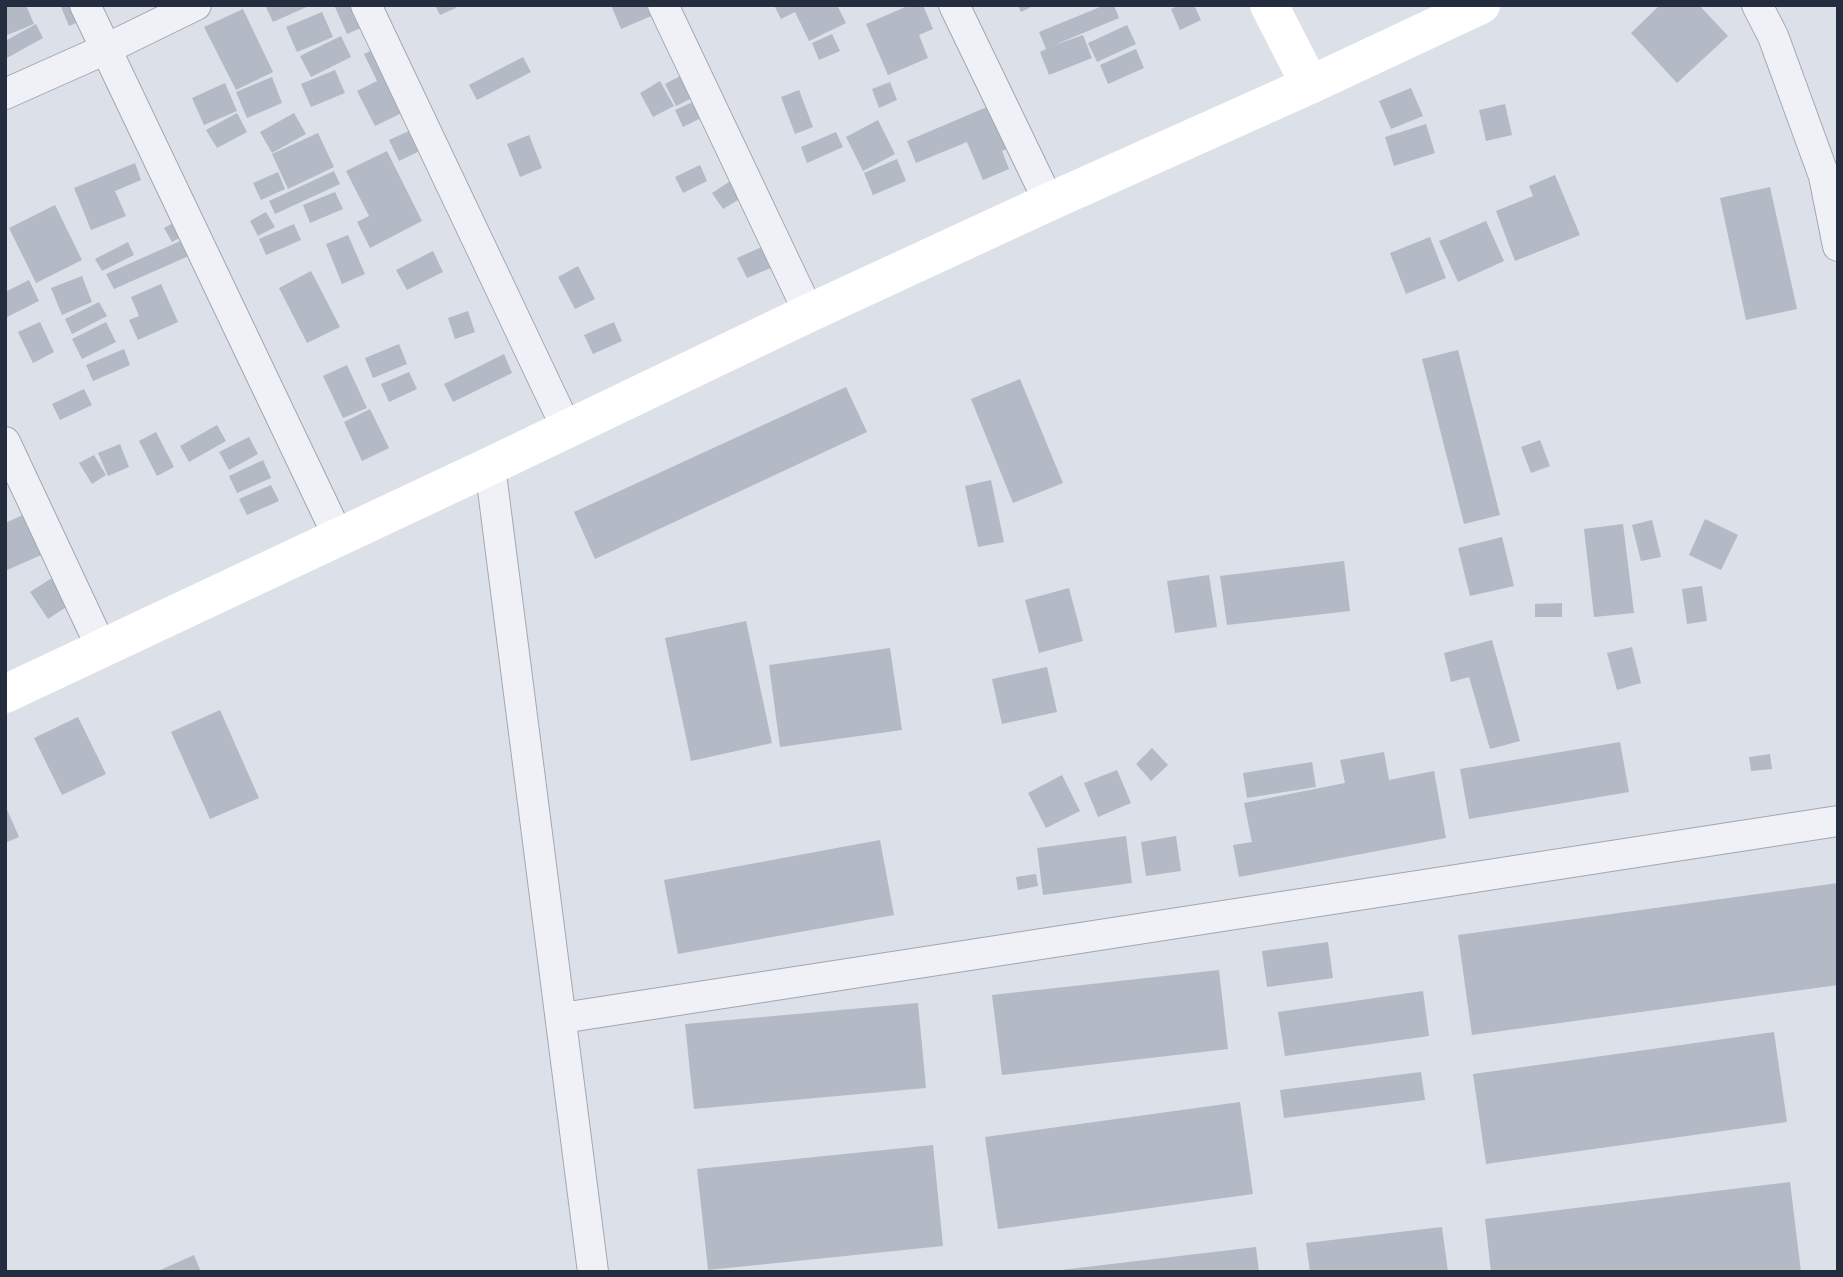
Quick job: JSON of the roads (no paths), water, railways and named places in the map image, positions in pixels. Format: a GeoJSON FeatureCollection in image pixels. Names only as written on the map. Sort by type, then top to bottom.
{"type":"FeatureCollection","features":[{"type":"Feature","properties":{"kind":"main road"},"geometry":{"type":"LineString","coordinates":[[1269,5],[1310,85]]}},
{"type":"Feature","properties":{"kind":"main road"},"geometry":{"type":"LineString","coordinates":[[5,694],[808,313],[1481,5]]}},
{"type":"Feature","properties":{"kind":"street"},"geometry":{"type":"LineString","coordinates":[[85,5],[338,536]]}},
{"type":"Feature","properties":{"kind":"street"},"geometry":{"type":"LineString","coordinates":[[5,94],[196,5]]}},
{"type":"Feature","properties":{"kind":"street"},"geometry":{"type":"LineString","coordinates":[[366,5],[567,429]]}},
{"type":"Feature","properties":{"kind":"street"},"geometry":{"type":"LineString","coordinates":[[663,5],[808,313]]}},
{"type":"Feature","properties":{"kind":"street"},"geometry":{"type":"LineString","coordinates":[[954,5],[1049,202]]}},
{"type":"Feature","properties":{"kind":"street"},"geometry":{"type":"LineString","coordinates":[[1757,5],[1773,36],[1824,176],[1838,246]]}},
{"type":"Feature","properties":{"kind":"street"},"geometry":{"type":"LineString","coordinates":[[5,442],[102,649]]}},
{"type":"Feature","properties":{"kind":"street"},"geometry":{"type":"LineString","coordinates":[[490,466],[593,1272]]}},
{"type":"Feature","properties":{"kind":"street"},"geometry":{"type":"LineString","coordinates":[[562,1018],[1838,821]]}}]}
